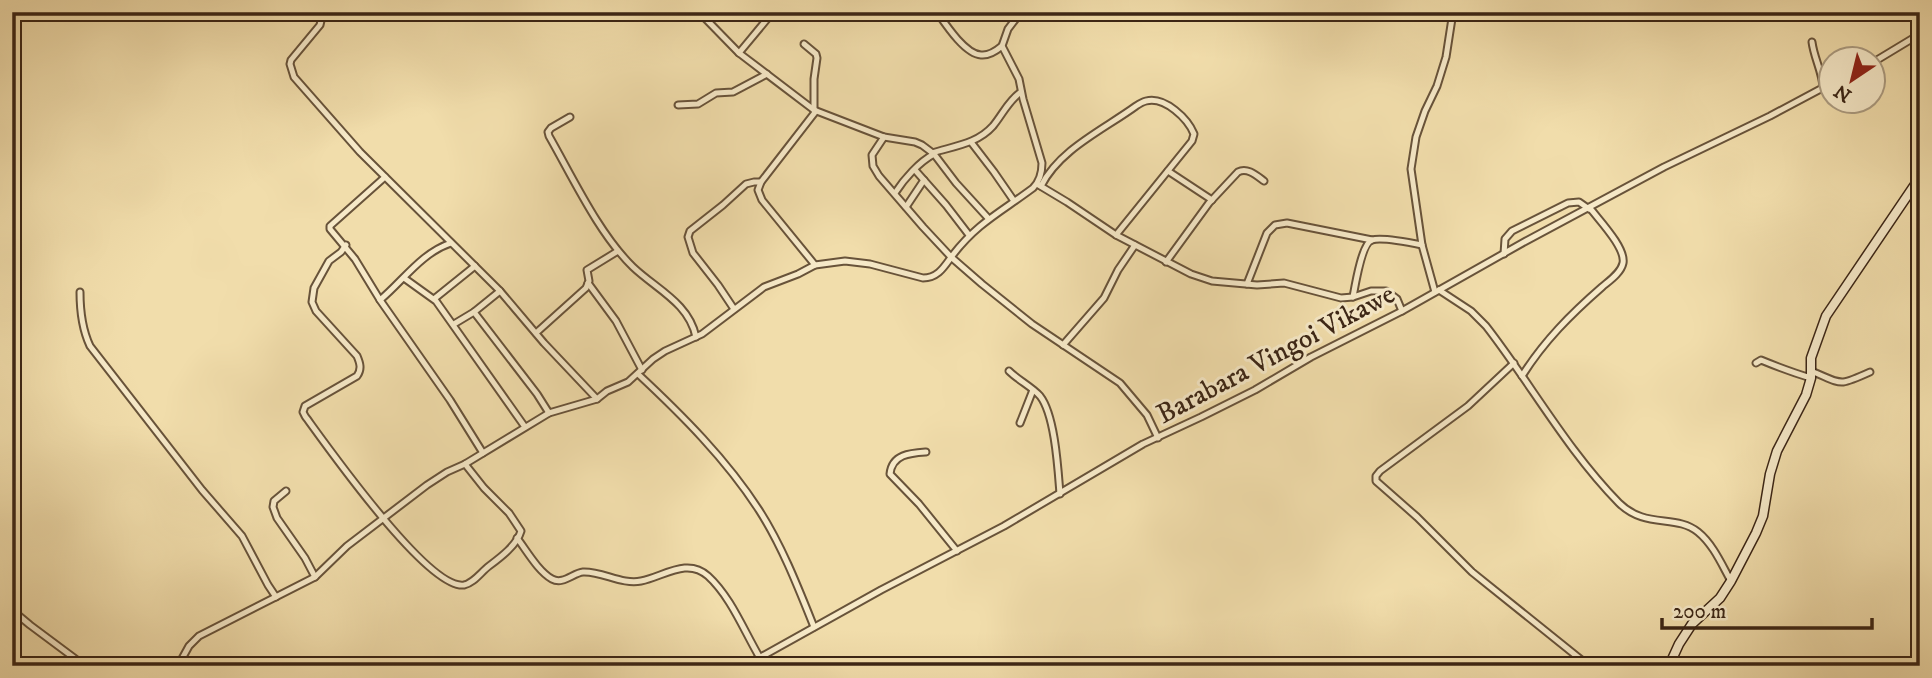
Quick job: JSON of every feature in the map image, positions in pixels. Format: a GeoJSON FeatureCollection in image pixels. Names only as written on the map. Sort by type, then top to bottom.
{"type":"FeatureCollection","features":[{"type":"Feature","properties":{"kind":"street"},"geometry":{"type":"LineString","coordinates":[[323,12],[320,25],[291,60],[293,77],[360,152],[500,291],[597,399]]}},
{"type":"Feature","properties":{"kind":"street"},"geometry":{"type":"LineString","coordinates":[[699,12],[739,52],[815,110],[884,137],[915,142],[933,154],[988,219]]}},
{"type":"Feature","properties":{"kind":"street"},"geometry":{"type":"LineString","coordinates":[[739,52],[773,12]]}},
{"type":"Feature","properties":{"kind":"street"},"geometry":{"type":"LineString","coordinates":[[937,12],[956,37],[974,53],[981,55],[987,55],[1002,46],[1009,29],[1021,12]]}},
{"type":"Feature","properties":{"kind":"street"},"geometry":{"type":"LineString","coordinates":[[1453,12],[1446,57],[1437,86],[1425,111],[1412,153],[1411,169],[1422,245],[1437,291],[1471,311],[1486,326],[1576,454],[1619,503],[1630,512],[1650,520],[1681,524],[1697,531],[1731,581]]}},
{"type":"Feature","properties":{"kind":"street"},"geometry":{"type":"LineString","coordinates":[[1886,55],[1920,34]]}},
{"type":"Feature","properties":{"kind":"street"},"geometry":{"type":"LineString","coordinates":[[1812,42],[1816,61]]}},
{"type":"Feature","properties":{"kind":"street"},"geometry":{"type":"LineString","coordinates":[[804,44],[817,58],[814,79],[815,110],[758,190],[762,200],[816,265]]}},
{"type":"Feature","properties":{"kind":"street"},"geometry":{"type":"LineString","coordinates":[[1002,46],[1019,79],[1042,163],[1039,185]]}},
{"type":"Feature","properties":{"kind":"street"},"geometry":{"type":"LineString","coordinates":[[678,105],[698,104],[714,94],[733,92],[767,75]]}},
{"type":"Feature","properties":{"kind":"street","name":"Barabara Vingoi Vikawe"},"geometry":{"type":"LineString","coordinates":[[743,666],[1060,494],[1143,444],[1238,399],[1340,341],[1402,311],[1664,167],[1816,91]]}},
{"type":"Feature","properties":{"kind":"street"},"geometry":{"type":"LineString","coordinates":[[895,193],[933,154],[971,142],[990,129],[1010,100],[1021,92]]}},
{"type":"Feature","properties":{"kind":"street"},"geometry":{"type":"LineString","coordinates":[[178,666],[189,646],[199,636],[315,577],[347,546],[447,472],[550,413],[597,399],[607,391],[628,382],[653,359],[696,337],[764,287],[816,265],[845,261],[930,278],[944,267],[969,235],[1039,185],[1069,152],[1146,101],[1154,100],[1164,104],[1186,121],[1194,134],[1187,148],[1116,235]]}},
{"type":"Feature","properties":{"kind":"street"},"geometry":{"type":"LineString","coordinates":[[570,117],[548,132],[589,206],[618,251],[684,310],[692,321],[696,337]]}},
{"type":"Feature","properties":{"kind":"street"},"geometry":{"type":"LineString","coordinates":[[884,137],[873,151],[873,166],[951,257],[1007,305],[1120,383],[1147,415],[1158,438]]}},
{"type":"Feature","properties":{"kind":"street"},"geometry":{"type":"LineString","coordinates":[[971,142],[1014,201]]}},
{"type":"Feature","properties":{"kind":"street"},"geometry":{"type":"LineString","coordinates":[[915,170],[969,235]]}},
{"type":"Feature","properties":{"kind":"street"},"geometry":{"type":"LineString","coordinates":[[1166,262],[1212,200],[1241,170],[1249,171],[1264,181]]}},
{"type":"Feature","properties":{"kind":"street"},"geometry":{"type":"LineString","coordinates":[[1168,171],[1212,200]]}},
{"type":"Feature","properties":{"kind":"street"},"geometry":{"type":"LineString","coordinates":[[386,177],[330,226],[331,230],[346,246],[483,453]]}},
{"type":"Feature","properties":{"kind":"street"},"geometry":{"type":"LineString","coordinates":[[1669,666],[1692,624],[1720,598],[1756,533],[1763,516],[1769,474],[1777,451],[1802,404],[1811,374],[1811,358],[1826,316],[1920,177]]}},
{"type":"Feature","properties":{"kind":"street"},"geometry":{"type":"LineString","coordinates":[[906,206],[924,180]]}},
{"type":"Feature","properties":{"kind":"street"},"geometry":{"type":"LineString","coordinates":[[734,309],[693,253],[688,237],[690,231],[723,205],[739,188],[754,182],[761,183]]}},
{"type":"Feature","properties":{"kind":"street"},"geometry":{"type":"LineString","coordinates":[[1039,185],[1135,246],[1203,278],[1247,284],[1284,283],[1335,296],[1353,297],[1371,291],[1386,291],[1397,299],[1402,311]]}},
{"type":"Feature","properties":{"kind":"street"},"geometry":{"type":"LineString","coordinates":[[1504,254],[1505,239],[1512,231],[1568,204],[1579,202],[1589,208],[1618,246],[1623,260],[1611,280],[1546,341],[1522,376]]}},
{"type":"Feature","properties":{"kind":"street"},"geometry":{"type":"LineString","coordinates":[[1247,284],[1267,233],[1270,228],[1282,222],[1372,240],[1422,245]]}},
{"type":"Feature","properties":{"kind":"street"},"geometry":{"type":"LineString","coordinates":[[1353,297],[1365,246],[1372,240]]}},
{"type":"Feature","properties":{"kind":"street"},"geometry":{"type":"LineString","coordinates":[[380,300],[433,250],[451,243]]}},
{"type":"Feature","properties":{"kind":"street"},"geometry":{"type":"LineString","coordinates":[[346,246],[328,263],[313,292],[312,302],[316,311],[357,356],[360,371],[357,376],[305,406],[303,412],[382,519],[439,575],[453,584],[462,585],[473,580],[503,555],[520,531],[516,522],[464,464]]}},
{"type":"Feature","properties":{"kind":"street"},"geometry":{"type":"LineString","coordinates":[[1063,345],[1104,298],[1118,270],[1135,246]]}},
{"type":"Feature","properties":{"kind":"street"},"geometry":{"type":"LineString","coordinates":[[618,251],[587,270],[589,283],[616,321],[640,372],[698,434],[759,510],[792,574],[814,627]]}},
{"type":"Feature","properties":{"kind":"street"},"geometry":{"type":"LineString","coordinates":[[434,299],[475,266]]}},
{"type":"Feature","properties":{"kind":"street"},"geometry":{"type":"LineString","coordinates":[[404,278],[434,299],[526,427]]}},
{"type":"Feature","properties":{"kind":"street"},"geometry":{"type":"LineString","coordinates":[[536,333],[589,283]]}},
{"type":"Feature","properties":{"kind":"street"},"geometry":{"type":"LineString","coordinates":[[454,324],[500,291]]}},
{"type":"Feature","properties":{"kind":"street"},"geometry":{"type":"LineString","coordinates":[[80,292],[81,321],[90,346],[202,490],[242,536],[276,597]]}},
{"type":"Feature","properties":{"kind":"street"},"geometry":{"type":"LineString","coordinates":[[474,312],[550,413]]}},
{"type":"Feature","properties":{"kind":"street"},"geometry":{"type":"LineString","coordinates":[[1756,363],[1763,361],[1776,367],[1843,383],[1870,372]]}},
{"type":"Feature","properties":{"kind":"street"},"geometry":{"type":"LineString","coordinates":[[1514,363],[1468,406],[1380,471],[1376,481],[1472,572],[1589,666]]}},
{"type":"Feature","properties":{"kind":"street"},"geometry":{"type":"LineString","coordinates":[[1009,371],[1042,399],[1052,429],[1059,467],[1060,494]]}},
{"type":"Feature","properties":{"kind":"street"},"geometry":{"type":"LineString","coordinates":[[1020,423],[1033,390]]}},
{"type":"Feature","properties":{"kind":"street"},"geometry":{"type":"LineString","coordinates":[[926,452],[909,453],[900,457],[891,466],[890,474],[919,504],[957,551]]}},
{"type":"Feature","properties":{"kind":"street"},"geometry":{"type":"LineString","coordinates":[[286,491],[274,501],[272,507],[315,577]]}},
{"type":"Feature","properties":{"kind":"street"},"geometry":{"type":"LineString","coordinates":[[517,538],[544,572],[557,581],[583,572],[639,582],[676,569],[690,568],[700,571],[708,576],[726,598],[760,658]]}},
{"type":"Feature","properties":{"kind":"street"},"geometry":{"type":"LineString","coordinates":[[12,610],[85,666]]}}]}
